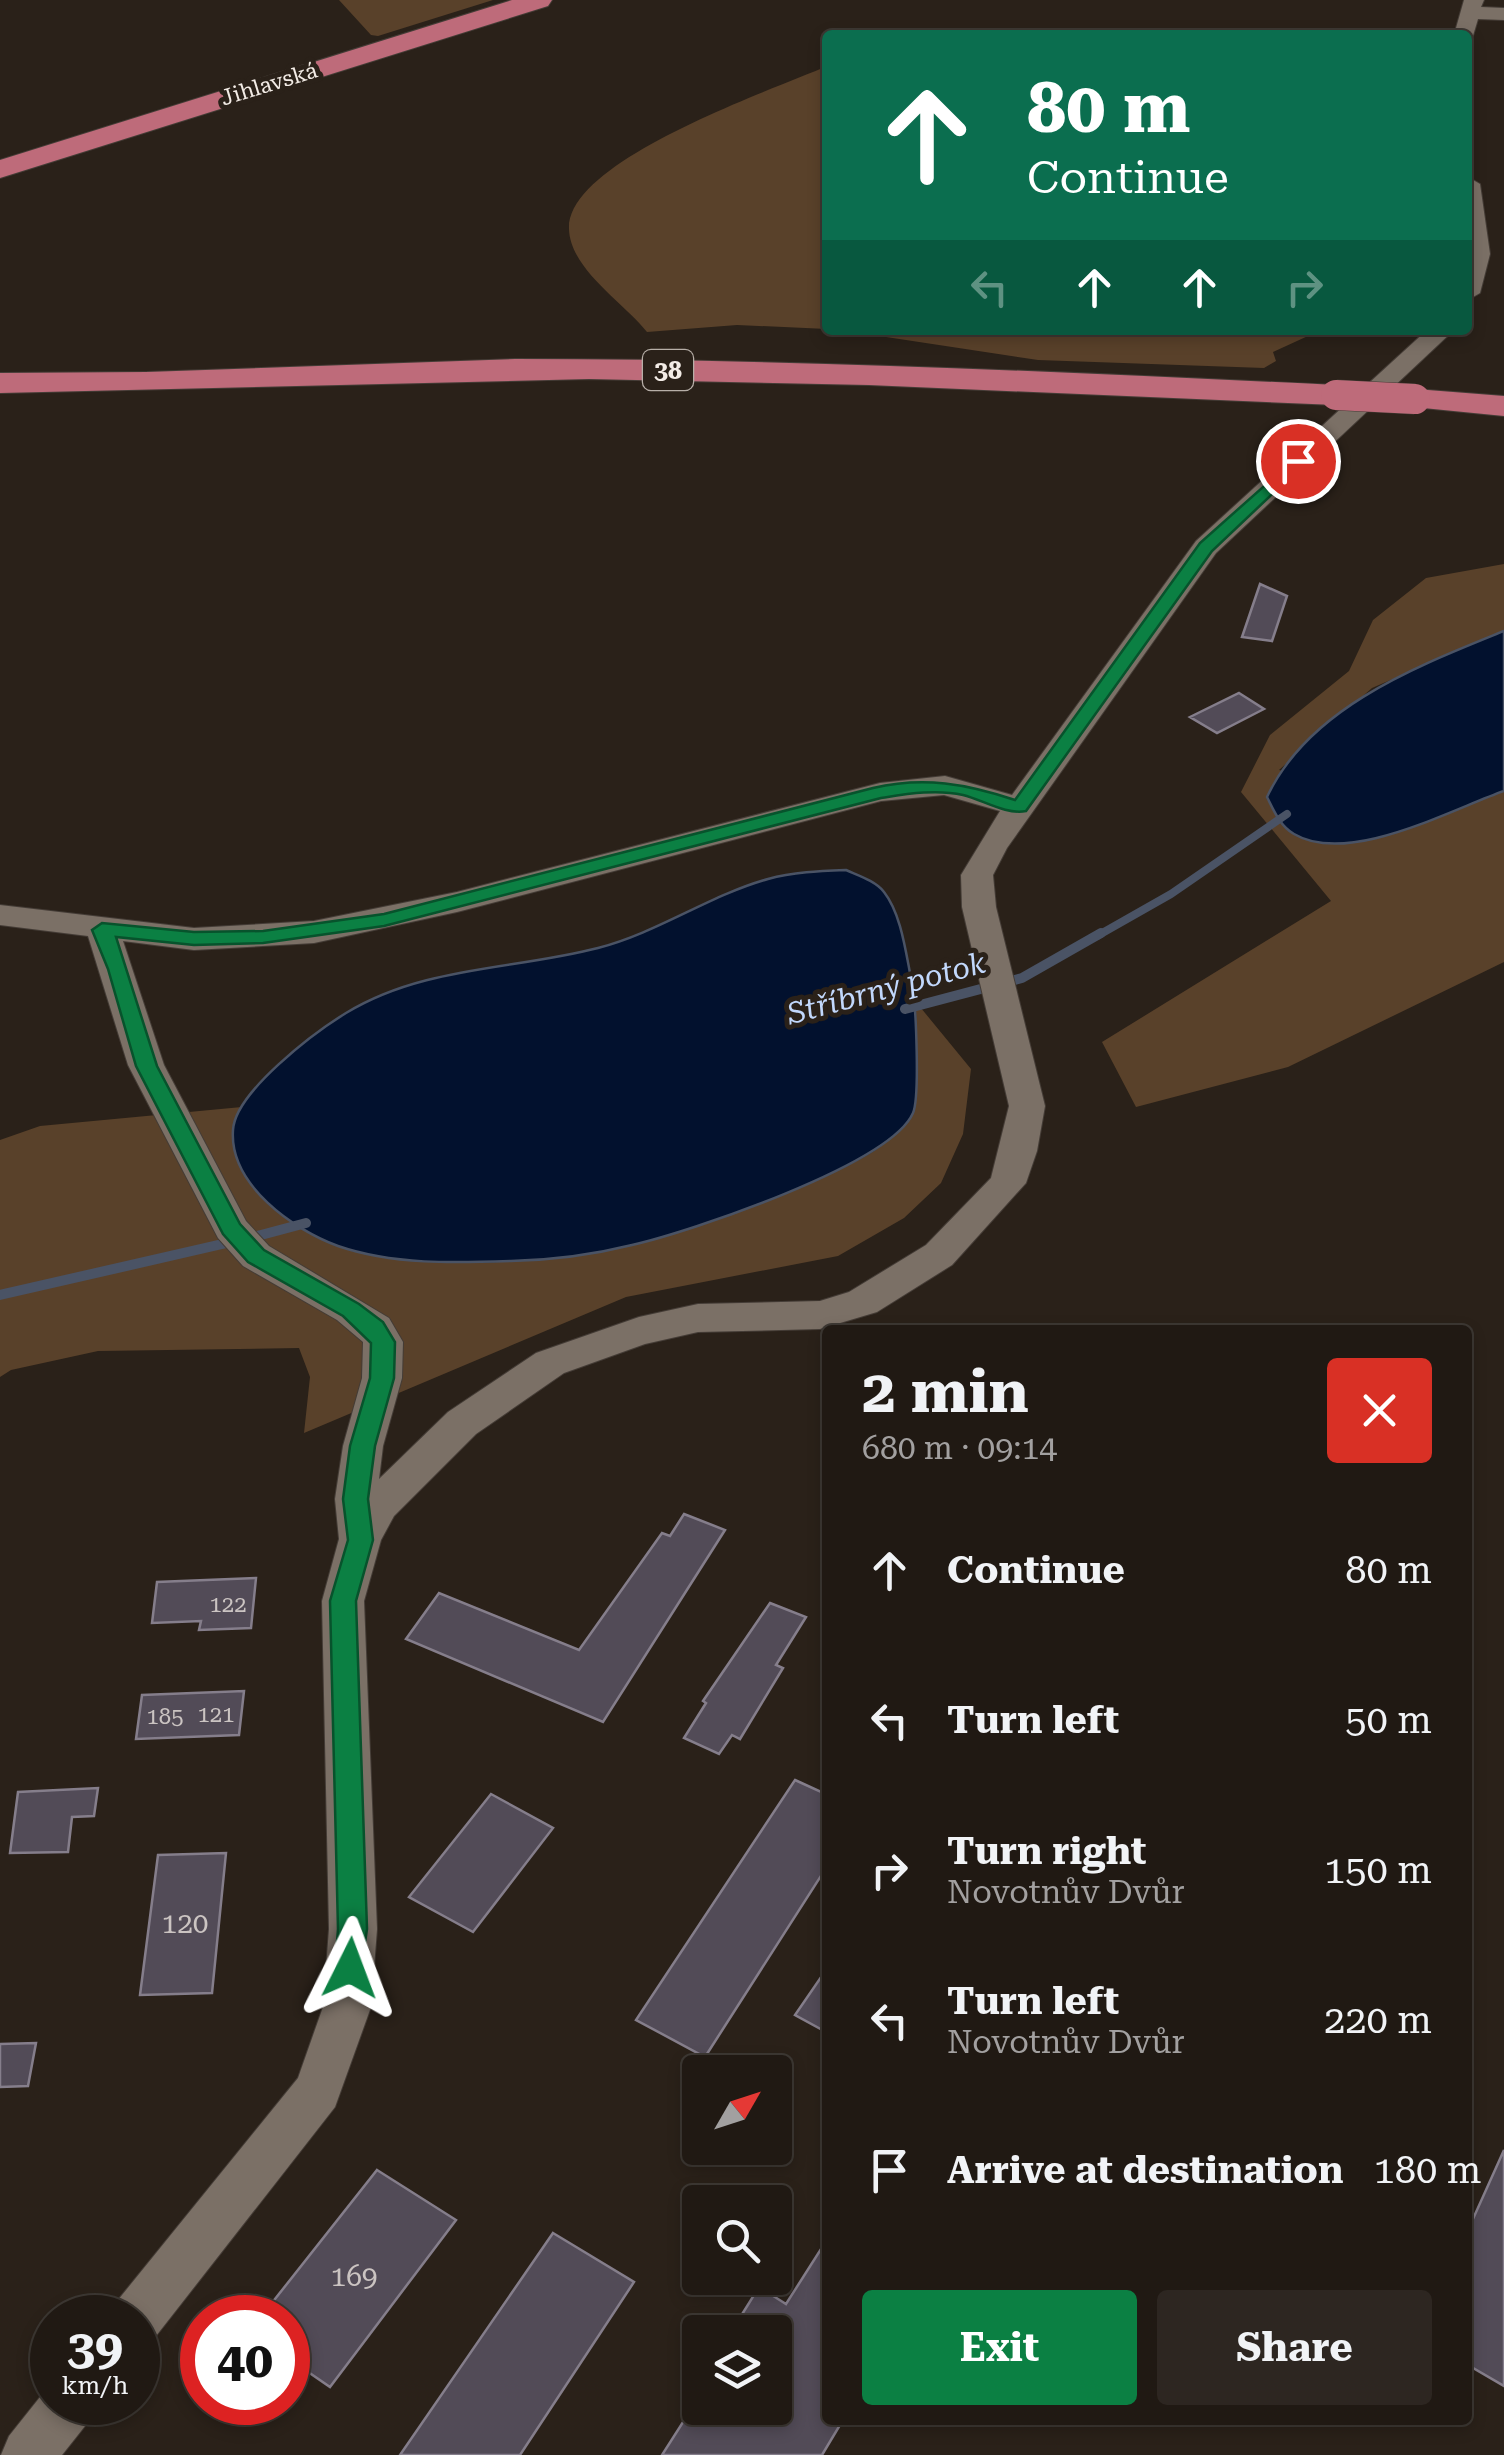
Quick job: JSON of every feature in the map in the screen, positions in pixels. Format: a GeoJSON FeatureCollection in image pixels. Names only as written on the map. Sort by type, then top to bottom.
{"type":"FeatureCollection","features":[{"type":"Feature","properties":{"kind":"main road","name":"Jihlavská"},"geometry":{"type":"LineString","coordinates":[[0,169],[538,0]]}},
{"type":"Feature","properties":{"kind":"main road","name":"38"},"geometry":{"type":"LineString","coordinates":[[0,383],[255,380],[585,368],[962,376],[1415,398],[1504,406]]}},
{"type":"Feature","properties":{"kind":"street"},"geometry":{"type":"LineString","coordinates":[[1471,6],[1504,14]]}},
{"type":"Feature","properties":{"kind":"street"},"geometry":{"type":"LineString","coordinates":[[1472,212],[1478,254],[1472,278]]}},
{"type":"Feature","properties":{"kind":"street"},"geometry":{"type":"LineString","coordinates":[[155,2295],[318,2091],[346,2006],[351,1949],[343,1601],[360,1540],[379,1505],[462,1423],[550,1364],[638,1331],[698,1318],[820,1315],[864,1302],[939,1255],[1008,1183],[1020,1151],[1027,1106],[979,906],[976,875],[991,847],[1206,547],[1436,335]]}},
{"type":"Feature","properties":{"kind":"street"},"geometry":{"type":"LineString","coordinates":[[0,915],[194,939],[263,937],[384,920],[862,796],[917,787],[962,789],[1020,807]]}},
{"type":"Feature","properties":{"kind":"street"},"geometry":{"type":"LineString","coordinates":[[102,930],[118,969],[146,1066],[232,1229],[256,1256],[351,1310],[375,1328],[383,1342],[382,1378],[362,1446],[356,1499],[360,1540]]}},
{"type":"Feature","properties":{"kind":"street"},"geometry":{"type":"LineString","coordinates":[[28,2455],[52,2425]]}},
{"type":"Feature","properties":{"kind":"shaded area"},"geometry":{"type":"Polygon","coordinates":[[[339,0],[493,0],[378,36],[371,35],[339,0]]]}},
{"type":"Feature","properties":{"kind":"shaded area"},"geometry":{"type":"Polygon","coordinates":[[[822,68],[822,329],[737,325],[647,332],[578,258],[569,229],[577,203],[600,178],[635,153],[721,110],[822,68]]]}},
{"type":"Feature","properties":{"kind":"shaded area"},"geometry":{"type":"Polygon","coordinates":[[[873,335],[1310,335],[1273,352],[1276,361],[1264,368],[1038,360],[873,335]]]}},
{"type":"Feature","properties":{"kind":"shaded area"},"geometry":{"type":"Polygon","coordinates":[[[1504,564],[1504,631],[1372,688],[1279,770],[1446,811],[1504,791],[1504,962],[1288,1067],[1136,1107],[1102,1042],[1331,901],[1241,792],[1270,735],[1349,671],[1373,620],[1426,578],[1504,564]]]}},
{"type":"Feature","properties":{"kind":"shaded area"},"geometry":{"type":"Polygon","coordinates":[[[916,1002],[971,1069],[963,1134],[941,1183],[904,1218],[838,1256],[626,1297],[304,1433],[310,1377],[299,1348],[98,1351],[11,1370],[0,1377],[0,1140],[40,1126],[242,1107],[236,1137],[248,1177],[268,1200],[339,1246],[368,1255],[421,1261],[470,1263],[564,1256],[655,1237],[745,1208],[840,1169],[888,1141],[901,1129],[914,1107],[916,1002]]]}},
{"type":"Feature","properties":{"kind":"water"},"geometry":{"type":"Polygon","coordinates":[[[1504,631],[1504,791],[1399,832],[1370,839],[1316,842],[1285,827],[1267,797],[1286,765],[1310,738],[1369,693],[1504,631]]]}},
{"type":"Feature","properties":{"kind":"water"},"geometry":{"type":"Polygon","coordinates":[[[846,870],[881,888],[899,924],[913,994],[916,1089],[913,1113],[897,1133],[829,1174],[740,1211],[617,1249],[542,1259],[446,1262],[380,1257],[321,1239],[268,1203],[242,1169],[233,1130],[247,1098],[297,1048],[346,1013],[375,998],[437,978],[598,948],[768,879],[846,870]]]}},
{"type":"Feature","properties":{"kind":"building"},"geometry":{"type":"Polygon","coordinates":[[[1260,584],[1287,596],[1272,641],[1242,637],[1260,584]]]}},
{"type":"Feature","properties":{"kind":"building"},"geometry":{"type":"Polygon","coordinates":[[[1239,693],[1264,709],[1217,733],[1190,717],[1239,693]]]}},
{"type":"Feature","properties":{"kind":"building"},"geometry":{"type":"Polygon","coordinates":[[[684,1514],[725,1530],[603,1722],[406,1639],[439,1593],[579,1650],[662,1533],[670,1536],[684,1514]]]}},
{"type":"Feature","properties":{"kind":"building"},"geometry":{"type":"Polygon","coordinates":[[[256,1578],[251,1628],[199,1630],[201,1621],[152,1623],[157,1582],[256,1578]]]}},
{"type":"Feature","properties":{"kind":"building"},"geometry":{"type":"Polygon","coordinates":[[[770,1603],[806,1617],[776,1665],[783,1668],[740,1739],[732,1735],[719,1754],[684,1738],[706,1703],[703,1701],[770,1603]]]}},
{"type":"Feature","properties":{"kind":"building"},"geometry":{"type":"Polygon","coordinates":[[[244,1691],[239,1735],[136,1739],[142,1695],[244,1691]]]}},
{"type":"Feature","properties":{"kind":"building"},"geometry":{"type":"Polygon","coordinates":[[[795,1780],[822,1792],[822,1874],[706,2055],[636,2020],[795,1780]]]}},
{"type":"Feature","properties":{"kind":"building"},"geometry":{"type":"Polygon","coordinates":[[[98,1788],[94,1816],[72,1817],[68,1852],[10,1853],[18,1792],[98,1788]]]}},
{"type":"Feature","properties":{"kind":"building"},"geometry":{"type":"Polygon","coordinates":[[[491,1794],[553,1828],[473,1932],[409,1897],[491,1794]]]}},
{"type":"Feature","properties":{"kind":"building"},"geometry":{"type":"Polygon","coordinates":[[[226,1853],[212,1993],[140,1995],[158,1855],[226,1853]]]}},
{"type":"Feature","properties":{"kind":"building"},"geometry":{"type":"Polygon","coordinates":[[[822,1976],[822,2030],[795,2015],[822,1976]]]}},
{"type":"Feature","properties":{"kind":"building"},"geometry":{"type":"Polygon","coordinates":[[[36,2043],[28,2086],[0,2087],[0,2044],[36,2043]]]}},
{"type":"Feature","properties":{"kind":"building"},"geometry":{"type":"Polygon","coordinates":[[[1504,2150],[1504,2386],[1472,2367],[1472,2221],[1504,2150]]]}},
{"type":"Feature","properties":{"kind":"building"},"geometry":{"type":"Polygon","coordinates":[[[377,2170],[456,2220],[330,2387],[310,2373],[310,2295],[278,2295],[377,2170]]]}},
{"type":"Feature","properties":{"kind":"building"},"geometry":{"type":"Polygon","coordinates":[[[553,2233],[634,2282],[520,2455],[400,2455],[553,2233]]]}},
{"type":"Feature","properties":{"kind":"building"},"geometry":{"type":"Polygon","coordinates":[[[822,2247],[822,2425],[840,2425],[822,2455],[662,2455],[682,2424],[792,2425],[792,2315],[742,2315],[754,2295],[772,2295],[786,2304],[822,2247]]]}},
{"type":"Feature","properties":{"kind":"waterway","name":"Stříbrný potok"},"geometry":{"type":"LineString","coordinates":[[1097,936],[1171,894],[1287,814]]}},
{"type":"Feature","properties":{"kind":"waterway","name":"Stříbrný potok"},"geometry":{"type":"LineString","coordinates":[[905,1009],[1022,978],[1101,933]]}},
{"type":"Feature","properties":{"kind":"waterway","name":"Stříbrný potok"},"geometry":{"type":"LineString","coordinates":[[250,1238],[306,1223]]}},
{"type":"Feature","properties":{"kind":"waterway","name":"Stříbrný potok"},"geometry":{"type":"LineString","coordinates":[[0,1295],[231,1242]]}},
{"type":"Feature","properties":{"kind":"route"},"geometry":{"type":"LineString","coordinates":[[350,1968],[353,1929],[343,1601],[360,1540],[356,1499],[362,1446],[382,1378],[383,1342],[375,1328],[351,1310],[256,1256],[232,1229],[146,1066],[118,969],[102,930],[194,939],[263,937],[384,920],[880,792],[917,787],[962,789],[1020,807],[1206,547],[1298,461]]}}]}
